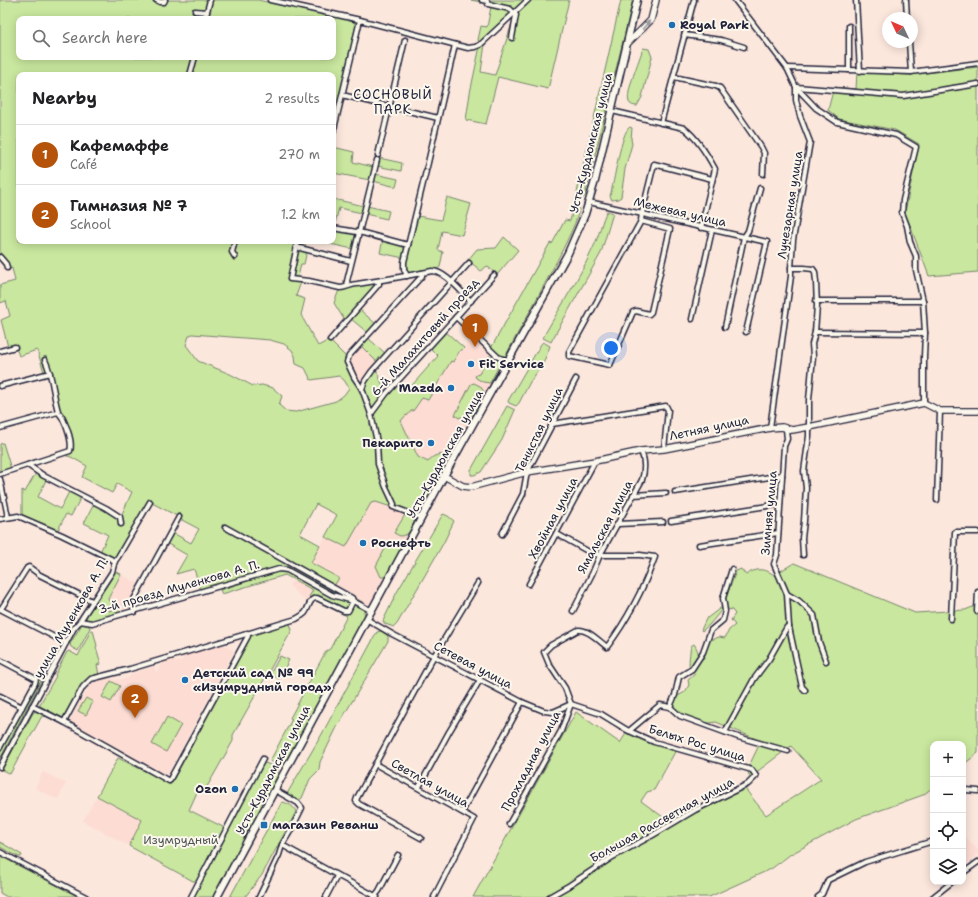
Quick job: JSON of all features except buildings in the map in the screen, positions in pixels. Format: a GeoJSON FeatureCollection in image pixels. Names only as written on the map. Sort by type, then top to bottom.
{"type":"FeatureCollection","features":[{"type":"Feature","properties":{"kind":"main road","name":"Усть-Курдюмская улица"},"geometry":{"type":"LineString","coordinates":[[217,897],[368,620],[444,476],[568,253],[579,230],[589,202],[612,111],[637,0]]}},
{"type":"Feature","properties":{"kind":"street"},"geometry":{"type":"LineString","coordinates":[[156,0],[164,2],[166,0]]}},
{"type":"Feature","properties":{"kind":"street"},"geometry":{"type":"LineString","coordinates":[[206,16],[210,0]]}},
{"type":"Feature","properties":{"kind":"street"},"geometry":{"type":"LineString","coordinates":[[270,0],[360,20],[468,48],[480,45],[528,0]]}},
{"type":"Feature","properties":{"kind":"street"},"geometry":{"type":"LineString","coordinates":[[482,0],[487,1],[488,4],[510,9],[516,15],[512,38]]}},
{"type":"Feature","properties":{"kind":"street"},"geometry":{"type":"LineString","coordinates":[[627,44],[650,20],[656,0]]}},
{"type":"Feature","properties":{"kind":"street"},"geometry":{"type":"LineString","coordinates":[[661,123],[694,0]]}},
{"type":"Feature","properties":{"kind":"street"},"geometry":{"type":"LineString","coordinates":[[735,0],[786,68],[796,87],[816,108],[837,122],[896,135],[916,147],[903,200],[902,213],[907,226],[910,242],[916,256],[916,270],[922,301],[925,333],[924,402],[940,412],[978,411]]}},
{"type":"Feature","properties":{"kind":"street"},"geometry":{"type":"LineString","coordinates":[[856,0],[860,71]]}},
{"type":"Feature","properties":{"kind":"street"},"geometry":{"type":"LineString","coordinates":[[906,0],[907,12]]}},
{"type":"Feature","properties":{"kind":"street"},"geometry":{"type":"LineString","coordinates":[[195,10],[207,12]]}},
{"type":"Feature","properties":{"kind":"street"},"geometry":{"type":"LineString","coordinates":[[336,120],[360,20]]}},
{"type":"Feature","properties":{"kind":"street"},"geometry":{"type":"LineString","coordinates":[[849,26],[849,70]]}},
{"type":"Feature","properties":{"kind":"street"},"geometry":{"type":"LineString","coordinates":[[684,35],[721,40],[744,47]]}},
{"type":"Feature","properties":{"kind":"street"},"geometry":{"type":"LineString","coordinates":[[378,155],[405,40]]}},
{"type":"Feature","properties":{"kind":"street"},"geometry":{"type":"LineString","coordinates":[[407,276],[404,269],[408,244],[455,45]]}},
{"type":"Feature","properties":{"kind":"street"},"geometry":{"type":"LineString","coordinates":[[909,48],[911,72]]}},
{"type":"Feature","properties":{"kind":"street"},"geometry":{"type":"LineString","coordinates":[[191,72],[194,60]]}},
{"type":"Feature","properties":{"kind":"street"},"geometry":{"type":"LineString","coordinates":[[786,68],[911,72],[978,63]]}},
{"type":"Feature","properties":{"kind":"street"},"geometry":{"type":"LineString","coordinates":[[674,77],[720,88],[761,147],[764,153],[763,174]]}},
{"type":"Feature","properties":{"kind":"street"},"geometry":{"type":"LineString","coordinates":[[796,87],[903,96],[978,84]]}},
{"type":"Feature","properties":{"kind":"street","name":"Лучезарная улица"},"geometry":{"type":"LineString","coordinates":[[796,87],[796,100],[800,116],[810,142],[793,240],[791,268],[813,269],[815,272],[816,282],[815,332],[812,344],[813,356],[809,400],[809,427],[804,471],[806,488],[802,538],[803,555]]}},
{"type":"Feature","properties":{"kind":"street"},"geometry":{"type":"LineString","coordinates":[[342,95],[438,118]]}},
{"type":"Feature","properties":{"kind":"street"},"geometry":{"type":"LineString","coordinates":[[612,111],[684,128],[693,135],[715,168],[701,228]]}},
{"type":"Feature","properties":{"kind":"street"},"geometry":{"type":"LineString","coordinates":[[348,285],[347,281],[351,261],[377,160]]}},
{"type":"Feature","properties":{"kind":"street"},"geometry":{"type":"LineString","coordinates":[[672,220],[650,314],[636,311],[633,312],[610,365],[570,356],[569,352],[641,221],[654,164],[712,179]]}},
{"type":"Feature","properties":{"kind":"street"},"geometry":{"type":"LineString","coordinates":[[725,327],[744,237],[750,224],[760,188]]}},
{"type":"Feature","properties":{"kind":"street","name":"Межевая улица"},"geometry":{"type":"LineString","coordinates":[[589,202],[767,242],[746,332]]}},
{"type":"Feature","properties":{"kind":"street"},"geometry":{"type":"LineString","coordinates":[[641,221],[670,229]]}},
{"type":"Feature","properties":{"kind":"street"},"geometry":{"type":"LineString","coordinates":[[336,229],[408,244]]}},
{"type":"Feature","properties":{"kind":"street"},"geometry":{"type":"LineString","coordinates":[[692,319],[712,230]]}},
{"type":"Feature","properties":{"kind":"street"},"geometry":{"type":"LineString","coordinates":[[234,244],[232,252],[235,257]]}},
{"type":"Feature","properties":{"kind":"street"},"geometry":{"type":"LineString","coordinates":[[297,244],[290,279],[344,288],[348,285],[379,281],[432,270],[436,271],[452,283],[471,301]]}},
{"type":"Feature","properties":{"kind":"street"},"geometry":{"type":"LineString","coordinates":[[296,247],[351,261]]}},
{"type":"Feature","properties":{"kind":"street"},"geometry":{"type":"LineString","coordinates":[[0,257],[6,264],[7,268]]}},
{"type":"Feature","properties":{"kind":"street"},"geometry":{"type":"LineString","coordinates":[[362,389],[365,381],[372,371],[469,263]]}},
{"type":"Feature","properties":{"kind":"street"},"geometry":{"type":"LineString","coordinates":[[770,428],[791,268]]}},
{"type":"Feature","properties":{"kind":"street"},"geometry":{"type":"LineString","coordinates":[[422,273],[422,276],[349,356],[347,362],[362,389],[371,414],[377,442],[378,464],[394,507],[422,518]]}},
{"type":"Feature","properties":{"kind":"street","name":"6-й Малахитовый проезд"},"geometry":{"type":"LineString","coordinates":[[371,414],[386,394],[494,275]]}},
{"type":"Feature","properties":{"kind":"street"},"geometry":{"type":"LineString","coordinates":[[330,340],[379,284],[379,281]]}},
{"type":"Feature","properties":{"kind":"street"},"geometry":{"type":"LineString","coordinates":[[816,301],[922,301]]}},
{"type":"Feature","properties":{"kind":"street"},"geometry":{"type":"LineString","coordinates":[[456,317],[498,357],[508,361]]}},
{"type":"Feature","properties":{"kind":"street"},"geometry":{"type":"LineString","coordinates":[[815,332],[925,333]]}},
{"type":"Feature","properties":{"kind":"street"},"geometry":{"type":"LineString","coordinates":[[0,351],[15,347]]}},
{"type":"Feature","properties":{"kind":"street"},"geometry":{"type":"LineString","coordinates":[[0,474],[70,452],[71,448],[63,417],[58,412],[50,373],[45,360]]}},
{"type":"Feature","properties":{"kind":"street"},"geometry":{"type":"LineString","coordinates":[[0,386],[50,373]]}},
{"type":"Feature","properties":{"kind":"street","name":"Тенистая улица"},"geometry":{"type":"LineString","coordinates":[[502,534],[523,494],[527,472],[576,379]]}},
{"type":"Feature","properties":{"kind":"street","name":"Летняя улица"},"geometry":{"type":"LineString","coordinates":[[444,476],[458,484],[471,487],[527,472],[595,461],[641,451],[664,449],[770,428],[780,427],[792,430],[924,402]]}},
{"type":"Feature","properties":{"kind":"street"},"geometry":{"type":"LineString","coordinates":[[552,424],[666,406],[668,410],[664,449]]}},
{"type":"Feature","properties":{"kind":"street"},"geometry":{"type":"LineString","coordinates":[[0,428],[58,412]]}},
{"type":"Feature","properties":{"kind":"street"},"geometry":{"type":"LineString","coordinates":[[937,500],[940,412]]}},
{"type":"Feature","properties":{"kind":"street","name":"Зимняя улица"},"geometry":{"type":"LineString","coordinates":[[786,429],[787,434],[784,446],[777,555],[774,564],[787,594],[789,627],[802,687],[805,690]]}},
{"type":"Feature","properties":{"kind":"street","name":"Ямальская улица"},"geometry":{"type":"LineString","coordinates":[[573,611],[600,555],[634,495],[644,473],[643,456],[641,451]]}},
{"type":"Feature","properties":{"kind":"street","name":"Хвойная улица"},"geometry":{"type":"LineString","coordinates":[[529,584],[595,461]]}},
{"type":"Feature","properties":{"kind":"street"},"geometry":{"type":"LineString","coordinates":[[28,465],[44,476],[106,508],[120,517],[121,524]]}},
{"type":"Feature","properties":{"kind":"street"},"geometry":{"type":"LineString","coordinates":[[675,492],[782,475]]}},
{"type":"Feature","properties":{"kind":"street"},"geometry":{"type":"LineString","coordinates":[[0,479],[8,517]]}},
{"type":"Feature","properties":{"kind":"street"},"geometry":{"type":"LineString","coordinates":[[634,495],[666,493]]}},
{"type":"Feature","properties":{"kind":"street","name":"улица Муленкова А. П."},"geometry":{"type":"LineString","coordinates":[[0,767],[74,628],[112,572],[115,561],[150,502]]}},
{"type":"Feature","properties":{"kind":"street"},"geometry":{"type":"LineString","coordinates":[[671,521],[780,504]]}},
{"type":"Feature","properties":{"kind":"street"},"geometry":{"type":"LineString","coordinates":[[0,519],[18,516],[62,535],[115,561]]}},
{"type":"Feature","properties":{"kind":"street"},"geometry":{"type":"LineString","coordinates":[[135,612],[132,603],[179,517]]}},
{"type":"Feature","properties":{"kind":"street"},"geometry":{"type":"LineString","coordinates":[[618,524],[663,522]]}},
{"type":"Feature","properties":{"kind":"street"},"geometry":{"type":"LineString","coordinates":[[225,527],[352,598],[353,601],[372,611]]}},
{"type":"Feature","properties":{"kind":"street"},"geometry":{"type":"LineString","coordinates":[[951,619],[955,532],[978,532]]}},
{"type":"Feature","properties":{"kind":"street"},"geometry":{"type":"LineString","coordinates":[[699,545],[778,533]]}},
{"type":"Feature","properties":{"kind":"street"},"geometry":{"type":"LineString","coordinates":[[557,534],[591,553],[600,555]]}},
{"type":"Feature","properties":{"kind":"street","name":"Прохладная улица"},"geometry":{"type":"LineString","coordinates":[[509,824],[561,731],[571,704],[565,688],[549,664],[544,652],[551,645],[578,630],[586,632],[607,647],[633,609],[645,584],[655,557],[640,555],[600,555]]}},
{"type":"Feature","properties":{"kind":"street"},"geometry":{"type":"LineString","coordinates":[[66,643],[1,609],[29,567],[40,575],[92,601]]}},
{"type":"Feature","properties":{"kind":"street"},"geometry":{"type":"LineString","coordinates":[[670,707],[675,695],[679,677],[692,669],[704,652],[711,630],[723,620],[725,611],[723,598],[732,569]]}},
{"type":"Feature","properties":{"kind":"street","name":"3-й проезд Муленкова А. П."},"geometry":{"type":"LineString","coordinates":[[80,621],[92,623],[135,612],[270,571],[284,570],[332,595],[353,601]]}},
{"type":"Feature","properties":{"kind":"street"},"geometry":{"type":"LineString","coordinates":[[421,838],[358,804],[356,801],[431,661],[478,583]]}},
{"type":"Feature","properties":{"kind":"street"},"geometry":{"type":"LineString","coordinates":[[978,592],[978,611]]}},
{"type":"Feature","properties":{"kind":"street"},"geometry":{"type":"LineString","coordinates":[[787,594],[799,601],[814,615],[819,642],[826,661]]}},
{"type":"Feature","properties":{"kind":"street"},"geometry":{"type":"LineString","coordinates":[[64,722],[83,687],[91,679],[130,670],[300,617],[305,613],[314,598],[318,598],[344,611],[348,611],[353,601]]}},
{"type":"Feature","properties":{"kind":"street","name":"Сетевая улица"},"geometry":{"type":"LineString","coordinates":[[368,620],[522,702],[544,711],[553,712],[571,704]]}},
{"type":"Feature","properties":{"kind":"street"},"geometry":{"type":"LineString","coordinates":[[726,732],[754,679],[769,659],[786,627],[789,627]]}},
{"type":"Feature","properties":{"kind":"street"},"geometry":{"type":"LineString","coordinates":[[32,706],[64,722],[169,781],[248,636],[247,633]]}},
{"type":"Feature","properties":{"kind":"street"},"geometry":{"type":"LineString","coordinates":[[0,661],[36,679],[0,745]]}},
{"type":"Feature","properties":{"kind":"street"},"geometry":{"type":"LineString","coordinates":[[419,787],[480,680]]}},
{"type":"Feature","properties":{"kind":"street"},"geometry":{"type":"LineString","coordinates":[[0,696],[22,707]]}},
{"type":"Feature","properties":{"kind":"street"},"geometry":{"type":"LineString","coordinates":[[462,812],[522,702]]}},
{"type":"Feature","properties":{"kind":"street","name":"Белых Рос улица"},"geometry":{"type":"LineString","coordinates":[[571,704],[601,714],[629,731],[654,742],[752,770]]}},
{"type":"Feature","properties":{"kind":"street"},"geometry":{"type":"LineString","coordinates":[[629,731],[660,705],[670,707],[680,716],[788,751]]}},
{"type":"Feature","properties":{"kind":"street"},"geometry":{"type":"LineString","coordinates":[[191,897],[263,759]]}},
{"type":"Feature","properties":{"kind":"street","name":"Светлая улица"},"geometry":{"type":"LineString","coordinates":[[376,764],[474,819],[434,897]]}},
{"type":"Feature","properties":{"kind":"street","name":"Большая Рассветная улица"},"geometry":{"type":"LineString","coordinates":[[550,897],[570,886],[611,858],[695,810],[748,784],[756,776],[752,770]]}},
{"type":"Feature","properties":{"kind":"street"},"geometry":{"type":"LineString","coordinates":[[260,897],[282,845],[297,820],[302,808],[298,803],[275,790]]}},
{"type":"Feature","properties":{"kind":"street"},"geometry":{"type":"LineString","coordinates":[[966,790],[978,791]]}},
{"type":"Feature","properties":{"kind":"street"},"geometry":{"type":"LineString","coordinates":[[818,897],[822,894],[828,880],[865,862],[930,842]]}},
{"type":"Feature","properties":{"kind":"street"},"geometry":{"type":"LineString","coordinates":[[282,845],[375,897],[398,855]]}},
{"type":"Feature","properties":{"kind":"street"},"geometry":{"type":"LineString","coordinates":[[0,852],[86,897]]}},
{"type":"Feature","properties":{"kind":"street"},"geometry":{"type":"LineString","coordinates":[[966,872],[978,862]]}},
{"type":"Feature","properties":{"kind":"street"},"geometry":{"type":"LineString","coordinates":[[326,897],[337,876]]}},
{"type":"Feature","properties":{"kind":"street"},"geometry":{"type":"LineString","coordinates":[[933,897],[948,885]]}},
{"type":"Feature","properties":{"kind":"shaded area"},"geometry":{"type":"Polygon","coordinates":[[[474,336],[502,362],[451,456],[449,455],[428,462],[418,457],[401,421],[406,415],[413,411],[422,397],[428,400],[451,361],[453,361],[460,350],[462,350],[467,343],[469,343],[474,336]]]}},
{"type":"Feature","properties":{"kind":"shaded area"},"geometry":{"type":"Polygon","coordinates":[[[361,346],[378,363],[362,383],[356,377],[349,362],[351,357],[361,346]]]}},
{"type":"Feature","properties":{"kind":"shaded area"},"geometry":{"type":"Polygon","coordinates":[[[376,502],[406,513],[394,533],[403,536],[406,535],[408,539],[372,603],[369,604],[364,603],[334,586],[339,578],[311,563],[325,537],[346,547],[371,503],[376,502]]]}},
{"type":"Feature","properties":{"kind":"shaded area"},"geometry":{"type":"Polygon","coordinates":[[[121,574],[141,585],[130,604],[131,610],[121,612],[118,608],[108,611],[108,599],[121,574]]]}},
{"type":"Feature","properties":{"kind":"shaded area"},"geometry":{"type":"Polygon","coordinates":[[[293,579],[313,590],[307,602],[289,586],[293,579]]]}},
{"type":"Feature","properties":{"kind":"shaded area"},"geometry":{"type":"Polygon","coordinates":[[[221,643],[234,651],[167,775],[69,722],[91,683],[108,678],[116,680],[128,678],[131,674],[152,667],[152,665],[154,665],[155,671],[157,672],[164,661],[173,658],[175,662],[183,660],[182,656],[221,643]]]}},
{"type":"Feature","properties":{"kind":"shaded area"},"geometry":{"type":"Polygon","coordinates":[[[43,772],[66,783],[58,799],[35,788],[43,772]]]}},
{"type":"Feature","properties":{"kind":"shaded area"},"geometry":{"type":"Polygon","coordinates":[[[97,796],[142,820],[129,846],[83,821],[97,796]]]}},
{"type":"Feature","properties":{"kind":"shaded area"},"geometry":{"type":"Polygon","coordinates":[[[966,838],[978,850],[978,854],[966,864],[966,838]]]}},
{"type":"Feature","properties":{"kind":"green space"},"geometry":{"type":"Polygon","coordinates":[[[0,0],[208,0],[205,16],[16,16],[16,60],[336,60],[336,17],[354,22],[356,26],[336,109],[336,72],[16,72],[16,244],[306,244],[305,248],[307,251],[304,264],[301,264],[298,277],[309,280],[301,282],[296,296],[305,299],[301,315],[318,346],[329,340],[345,356],[361,390],[369,414],[376,453],[392,503],[391,507],[376,502],[371,503],[346,547],[325,537],[337,515],[316,504],[300,534],[320,545],[311,563],[339,578],[334,586],[364,603],[332,593],[284,568],[201,591],[194,569],[176,574],[187,555],[166,543],[173,533],[191,543],[199,529],[152,503],[117,556],[112,558],[100,552],[108,535],[84,523],[94,504],[121,516],[132,492],[117,484],[112,493],[82,477],[87,466],[71,457],[64,455],[68,454],[70,436],[64,417],[60,411],[50,372],[44,372],[37,350],[19,356],[15,345],[8,347],[1,320],[10,316],[6,301],[0,303],[0,285],[15,281],[12,268],[7,270],[0,262],[0,0]],[[192,334],[189,336],[186,345],[198,361],[230,374],[253,386],[262,385],[273,388],[282,396],[279,405],[286,411],[296,412],[336,401],[344,395],[349,388],[344,380],[339,376],[311,380],[305,368],[296,364],[295,356],[292,350],[284,344],[270,340],[192,334]]]}},
{"type":"Feature","properties":{"kind":"green space"},"geometry":{"type":"Polygon","coordinates":[[[210,0],[258,0],[332,16],[206,16],[210,0]]]}},
{"type":"Feature","properties":{"kind":"green space"},"geometry":{"type":"Polygon","coordinates":[[[471,0],[525,0],[479,43],[478,40],[481,26],[487,27],[491,7],[486,5],[486,3],[471,0]]]}},
{"type":"Feature","properties":{"kind":"green space"},"geometry":{"type":"Polygon","coordinates":[[[530,0],[569,0],[548,89],[498,77],[486,124],[466,120],[480,46],[484,42],[481,72],[495,75],[514,17],[513,16],[530,0]]]}},
{"type":"Feature","properties":{"kind":"green space"},"geometry":{"type":"Polygon","coordinates":[[[621,0],[633,0],[585,196],[579,202],[575,201],[621,0]]]}},
{"type":"Feature","properties":{"kind":"green space"},"geometry":{"type":"Polygon","coordinates":[[[643,48],[649,49],[652,57],[642,97],[637,106],[635,106],[631,105],[628,98],[633,76],[643,48]]]}},
{"type":"Feature","properties":{"kind":"green space"},"geometry":{"type":"Polygon","coordinates":[[[978,67],[978,272],[929,276],[905,212],[919,144],[895,130],[839,119],[828,110],[834,87],[856,89],[857,72],[907,75],[978,67]]]}},
{"type":"Feature","properties":{"kind":"green space"},"geometry":{"type":"Polygon","coordinates":[[[630,127],[632,128],[632,144],[625,169],[621,197],[612,200],[610,196],[621,147],[630,127]]]}},
{"type":"Feature","properties":{"kind":"green space"},"geometry":{"type":"Polygon","coordinates":[[[336,148],[354,152],[353,162],[373,167],[370,180],[336,174],[336,148]]]}},
{"type":"Feature","properties":{"kind":"green space"},"geometry":{"type":"Polygon","coordinates":[[[379,158],[402,163],[401,171],[377,166],[379,158]]]}},
{"type":"Feature","properties":{"kind":"green space"},"geometry":{"type":"Polygon","coordinates":[[[375,174],[398,179],[396,187],[373,181],[375,174]]]}},
{"type":"Feature","properties":{"kind":"green space"},"geometry":{"type":"Polygon","coordinates":[[[447,197],[471,204],[462,235],[442,231],[438,250],[443,252],[440,267],[437,269],[409,273],[405,269],[417,216],[441,220],[447,197]]]}},
{"type":"Feature","properties":{"kind":"green space"},"geometry":{"type":"Polygon","coordinates":[[[336,200],[364,206],[362,213],[339,208],[336,219],[336,200]]]}},
{"type":"Feature","properties":{"kind":"green space"},"geometry":{"type":"Polygon","coordinates":[[[574,205],[579,207],[571,233],[535,303],[506,355],[503,357],[491,348],[550,243],[552,244],[565,220],[570,221],[574,205]]]}},
{"type":"Feature","properties":{"kind":"green space"},"geometry":{"type":"Polygon","coordinates":[[[367,206],[389,211],[387,219],[365,214],[367,206]]]}},
{"type":"Feature","properties":{"kind":"green space"},"geometry":{"type":"Polygon","coordinates":[[[607,211],[613,213],[601,253],[551,342],[543,338],[588,259],[607,211]]]}},
{"type":"Feature","properties":{"kind":"green space"},"geometry":{"type":"Polygon","coordinates":[[[336,230],[356,235],[353,249],[330,244],[336,244],[336,230]]]}},
{"type":"Feature","properties":{"kind":"green space"},"geometry":{"type":"Polygon","coordinates":[[[504,237],[518,250],[497,275],[487,266],[481,271],[468,260],[477,249],[496,248],[504,237]]]}},
{"type":"Feature","properties":{"kind":"green space"},"geometry":{"type":"Polygon","coordinates":[[[383,239],[406,246],[404,258],[380,253],[383,239]]]}},
{"type":"Feature","properties":{"kind":"green space"},"geometry":{"type":"Polygon","coordinates":[[[376,282],[377,284],[345,321],[334,303],[339,290],[376,282]]]}},
{"type":"Feature","properties":{"kind":"green space"},"geometry":{"type":"Polygon","coordinates":[[[359,309],[376,324],[368,333],[350,318],[359,309]]]}},
{"type":"Feature","properties":{"kind":"green space"},"geometry":{"type":"Polygon","coordinates":[[[445,331],[464,348],[460,350],[453,362],[451,361],[428,400],[422,398],[413,411],[411,411],[407,416],[406,415],[401,421],[418,457],[428,462],[432,457],[438,455],[451,456],[423,508],[420,512],[416,513],[398,506],[387,487],[380,462],[373,414],[374,410],[397,385],[406,392],[438,356],[430,348],[445,331]]]}},
{"type":"Feature","properties":{"kind":"green space"},"geometry":{"type":"Polygon","coordinates":[[[368,338],[386,354],[378,363],[361,346],[368,338]]]}},
{"type":"Feature","properties":{"kind":"green space"},"geometry":{"type":"Polygon","coordinates":[[[543,342],[550,346],[543,364],[530,382],[519,403],[516,406],[509,403],[508,401],[543,342]]]}},
{"type":"Feature","properties":{"kind":"green space"},"geometry":{"type":"Polygon","coordinates":[[[489,356],[495,359],[496,357],[500,359],[501,362],[490,383],[483,382],[475,376],[479,374],[489,356]]]}},
{"type":"Feature","properties":{"kind":"green space"},"geometry":{"type":"Polygon","coordinates":[[[376,369],[386,393],[371,408],[366,396],[365,388],[368,380],[376,369]]]}},
{"type":"Feature","properties":{"kind":"green space"},"geometry":{"type":"Polygon","coordinates":[[[474,383],[480,386],[485,393],[473,414],[467,419],[461,417],[459,418],[455,415],[471,384],[474,383]]]}},
{"type":"Feature","properties":{"kind":"green space"},"geometry":{"type":"Polygon","coordinates":[[[507,406],[515,410],[502,440],[481,472],[471,475],[471,470],[507,406]]]}},
{"type":"Feature","properties":{"kind":"green space"},"geometry":{"type":"Polygon","coordinates":[[[3,443],[11,469],[0,472],[0,444],[3,443]]]}},
{"type":"Feature","properties":{"kind":"green space"},"geometry":{"type":"Polygon","coordinates":[[[36,473],[46,480],[38,497],[60,509],[69,492],[81,497],[71,516],[66,514],[57,532],[22,515],[22,490],[25,492],[36,473]]]}},
{"type":"Feature","properties":{"kind":"green space"},"geometry":{"type":"Polygon","coordinates":[[[406,513],[415,517],[415,519],[412,528],[408,533],[400,536],[394,533],[406,513]]]}},
{"type":"Feature","properties":{"kind":"green space"},"geometry":{"type":"Polygon","coordinates":[[[443,514],[454,521],[444,542],[397,624],[394,627],[385,624],[383,621],[397,592],[443,514]]]}},
{"type":"Feature","properties":{"kind":"green space"},"geometry":{"type":"Polygon","coordinates":[[[388,543],[399,545],[400,550],[386,576],[381,577],[376,566],[388,543]]]}},
{"type":"Feature","properties":{"kind":"green space"},"geometry":{"type":"Polygon","coordinates":[[[794,563],[915,613],[965,610],[978,605],[978,753],[966,763],[966,741],[930,741],[930,789],[923,795],[856,819],[791,854],[771,869],[709,897],[473,897],[576,712],[620,743],[627,732],[676,750],[654,790],[647,792],[641,801],[670,822],[742,785],[766,815],[821,779],[791,746],[750,777],[747,770],[761,741],[716,722],[700,723],[697,719],[681,716],[673,708],[676,697],[685,692],[689,685],[688,680],[695,674],[689,667],[691,646],[694,644],[702,659],[705,656],[708,641],[719,637],[725,638],[729,630],[735,625],[731,620],[735,614],[732,610],[723,608],[710,624],[702,631],[701,630],[706,619],[723,606],[736,571],[741,569],[746,575],[756,570],[764,570],[774,575],[794,563]]]}},
{"type":"Feature","properties":{"kind":"green space"},"geometry":{"type":"Polygon","coordinates":[[[114,571],[121,574],[108,599],[110,603],[109,611],[119,608],[121,612],[92,621],[86,619],[86,616],[114,571]]]}},
{"type":"Feature","properties":{"kind":"green space"},"geometry":{"type":"Polygon","coordinates":[[[279,571],[286,572],[332,596],[361,608],[364,611],[365,618],[284,764],[281,765],[270,761],[292,719],[290,718],[326,651],[330,649],[347,616],[309,597],[313,590],[285,575],[222,594],[220,590],[279,571]]]}},
{"type":"Feature","properties":{"kind":"green space"},"geometry":{"type":"Polygon","coordinates":[[[82,624],[88,625],[90,628],[78,651],[71,647],[70,644],[82,624]]]}},
{"type":"Feature","properties":{"kind":"green space","name":"Изумрудный"},"geometry":{"type":"Polygon","coordinates":[[[290,624],[292,630],[233,735],[233,741],[204,792],[198,790],[189,810],[223,827],[224,829],[197,881],[193,881],[129,846],[142,820],[97,796],[118,758],[171,784],[252,634],[290,624]]]}},
{"type":"Feature","properties":{"kind":"green space"},"geometry":{"type":"Polygon","coordinates":[[[91,630],[93,630],[101,664],[97,665],[99,675],[90,677],[84,681],[63,718],[40,706],[40,704],[56,676],[55,675],[67,652],[69,651],[78,656],[91,630]]]}},
{"type":"Feature","properties":{"kind":"green space"},"geometry":{"type":"Polygon","coordinates":[[[381,631],[388,636],[388,641],[337,727],[320,762],[319,770],[310,779],[302,798],[295,800],[287,795],[288,792],[322,734],[377,632],[381,631]]]}},
{"type":"Feature","properties":{"kind":"green space"},"geometry":{"type":"Polygon","coordinates":[[[280,656],[289,660],[279,679],[270,674],[280,656]]]}},
{"type":"Feature","properties":{"kind":"green space"},"geometry":{"type":"Polygon","coordinates":[[[38,679],[41,681],[0,759],[0,750],[38,679]]]}},
{"type":"Feature","properties":{"kind":"green space"},"geometry":{"type":"Polygon","coordinates":[[[111,681],[120,686],[111,702],[102,697],[111,681]]]}},
{"type":"Feature","properties":{"kind":"green space"},"geometry":{"type":"Polygon","coordinates":[[[86,698],[93,702],[86,715],[78,711],[86,698]]]}},
{"type":"Feature","properties":{"kind":"green space"},"geometry":{"type":"Polygon","coordinates":[[[36,711],[49,717],[42,716],[10,774],[2,770],[33,713],[36,711]]]}},
{"type":"Feature","properties":{"kind":"green space"},"geometry":{"type":"Polygon","coordinates":[[[167,717],[181,725],[166,752],[152,744],[167,717]]]}},
{"type":"Feature","properties":{"kind":"green space"},"geometry":{"type":"Polygon","coordinates":[[[265,763],[278,768],[278,775],[213,897],[192,897],[263,764],[265,763]]]}},
{"type":"Feature","properties":{"kind":"green space"},"geometry":{"type":"Polygon","coordinates":[[[282,802],[290,805],[296,812],[262,875],[245,897],[230,897],[282,802]]]}},
{"type":"Feature","properties":{"kind":"green space"},"geometry":{"type":"Polygon","coordinates":[[[0,842],[22,855],[21,857],[0,847],[0,842]]]}},
{"type":"Feature","properties":{"kind":"green space"},"geometry":{"type":"Polygon","coordinates":[[[0,856],[77,896],[7,897],[0,893],[0,856]]]}},
{"type":"Feature","properties":{"kind":"place","name":"Royal Park"},"geometry":{"type":"Point","coordinates":[672,25]}},
{"type":"Feature","properties":{"kind":"place","name":"Кафемаффе"},"geometry":{"type":"Point","coordinates":[475,347]}},
{"type":"Feature","properties":{"kind":"place","name":"Fit Service"},"geometry":{"type":"Point","coordinates":[471,364]}},
{"type":"Feature","properties":{"kind":"place","name":"Mazda"},"geometry":{"type":"Point","coordinates":[451,388]}},
{"type":"Feature","properties":{"kind":"place","name":"Пекарито"},"geometry":{"type":"Point","coordinates":[431,443]}},
{"type":"Feature","properties":{"kind":"place","name":"Роснефть"},"geometry":{"type":"Point","coordinates":[363,543]}},
{"type":"Feature","properties":{"kind":"place","name":"Детский сад № 99 «Изумрудный город»"},"geometry":{"type":"Point","coordinates":[185,680]}},
{"type":"Feature","properties":{"kind":"place","name":"Гимназия № 7"},"geometry":{"type":"Point","coordinates":[135,718]}},
{"type":"Feature","properties":{"kind":"place","name":"Ozon"},"geometry":{"type":"Point","coordinates":[235,789]}},
{"type":"Feature","properties":{"kind":"place","name":"магазин Реванш"},"geometry":{"type":"Point","coordinates":[264,825]}},
{"type":"Feature","properties":{"kind":"district","name":"СОСНОВЫЙ ПАРК"},"geometry":{"type":"Point","coordinates":[393,102]}}]}
